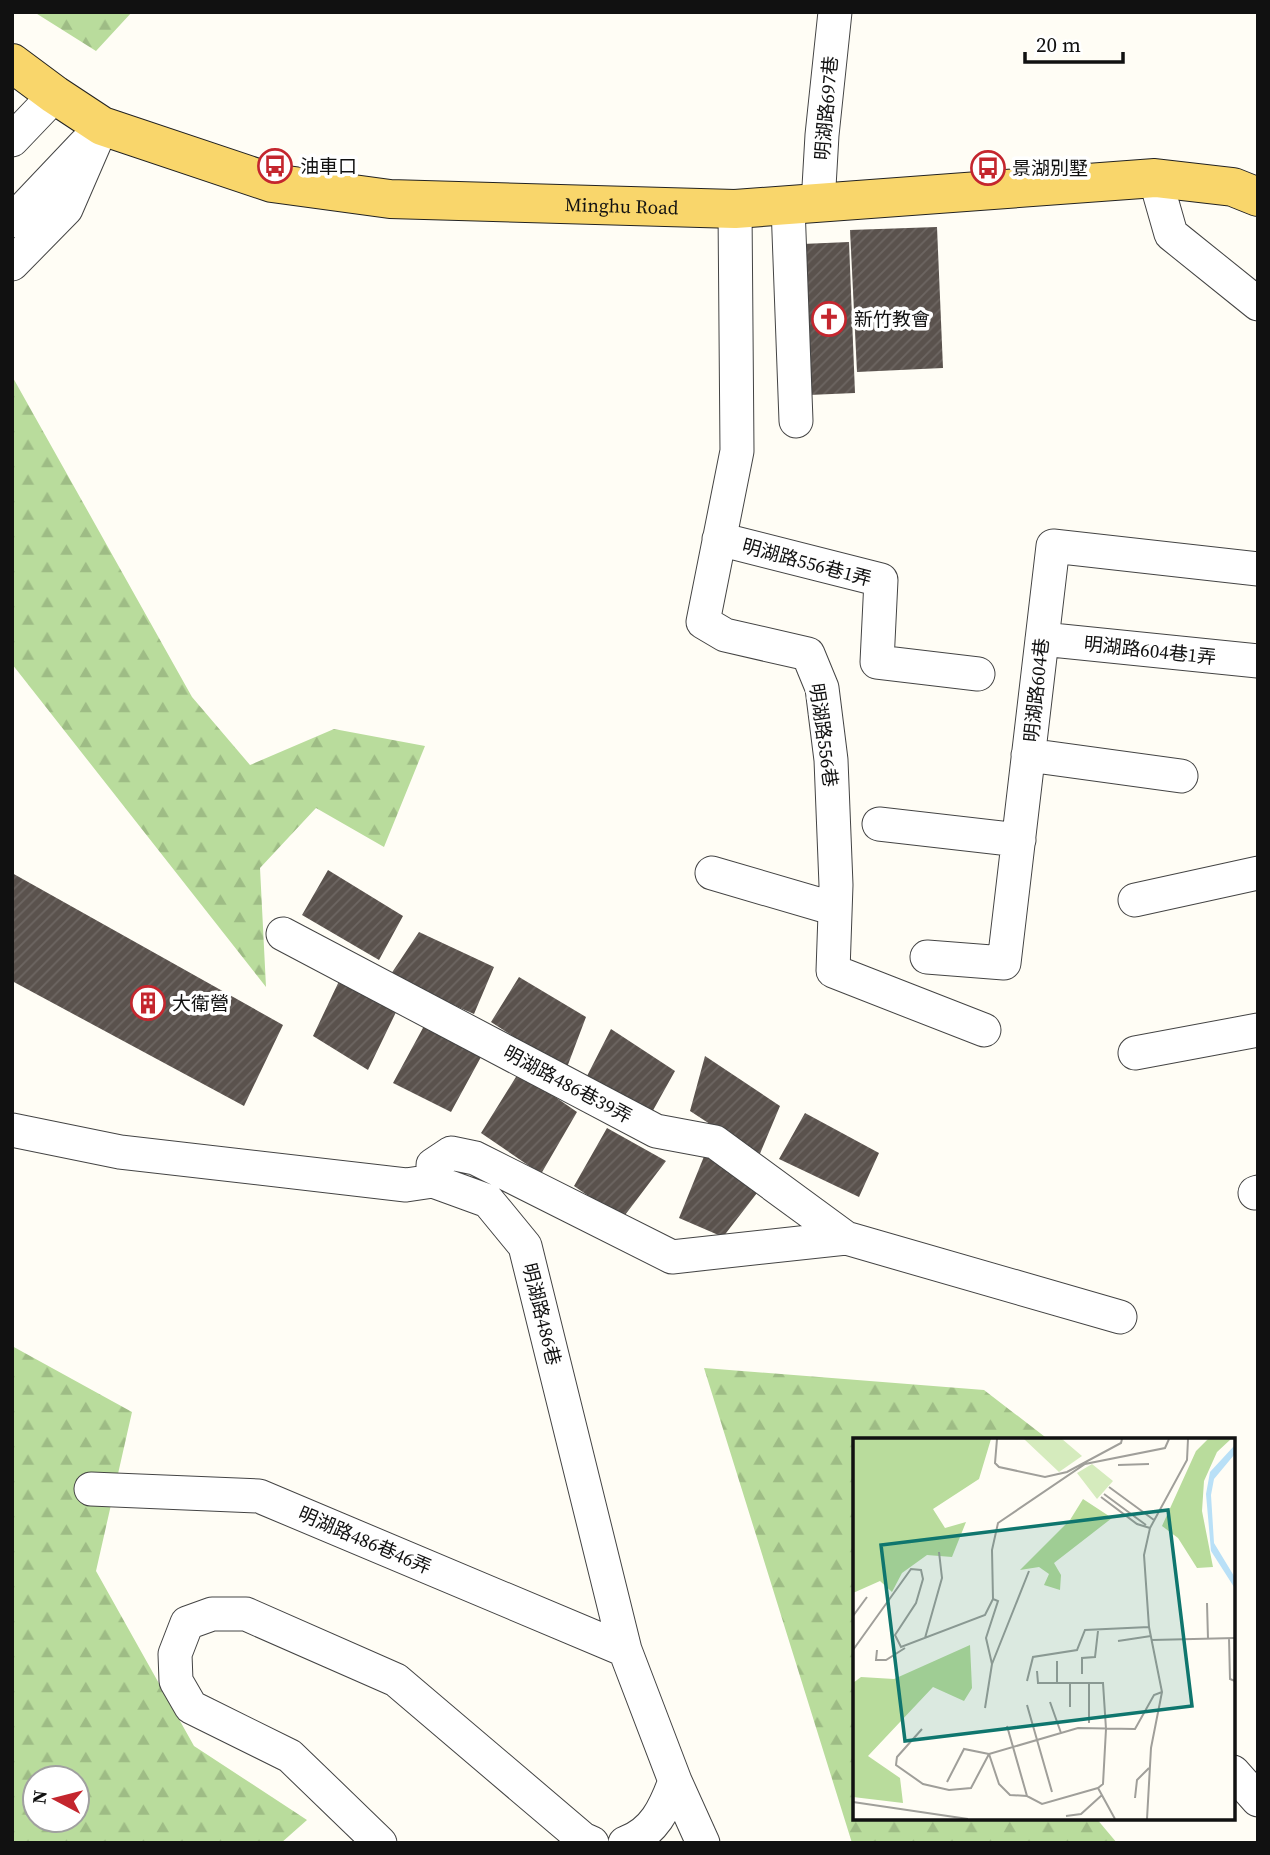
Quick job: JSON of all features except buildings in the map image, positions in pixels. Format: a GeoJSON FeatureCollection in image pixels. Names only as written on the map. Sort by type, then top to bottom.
{"type":"FeatureCollection","features":[{"type":"Feature","properties":{"kind":"main road","name":"Minghu Road"},"geometry":{"type":"LineString","coordinates":[[12,63],[102,126],[272,183],[390,199],[735,209],[1155,178],[1233,187],[1258,197]]}},
{"type":"Feature","properties":{"kind":"street","name":"明湖路697巷"},"geometry":{"type":"LineString","coordinates":[[796,421],[803,205],[822,135],[835,12]]}},
{"type":"Feature","properties":{"kind":"street"},"geometry":{"type":"LineString","coordinates":[[12,123],[55,95]]}},
{"type":"Feature","properties":{"kind":"street"},"geometry":{"type":"LineString","coordinates":[[12,140],[55,95]]}},
{"type":"Feature","properties":{"kind":"street"},"geometry":{"type":"LineString","coordinates":[[12,221],[102,126]]}},
{"type":"Feature","properties":{"kind":"street"},"geometry":{"type":"LineString","coordinates":[[12,264],[66,209],[102,126]]}},
{"type":"Feature","properties":{"kind":"street"},"geometry":{"type":"LineString","coordinates":[[1155,178],[1171,234],[1258,304]]}},
{"type":"Feature","properties":{"kind":"street","name":"明湖路556巷"},"geometry":{"type":"LineString","coordinates":[[735,209],[737,451],[703,622],[725,635],[808,654],[822,688],[831,760],[835,909],[833,971],[984,1030]]}},
{"type":"Feature","properties":{"kind":"street","name":"明湖路556巷1弄"},"geometry":{"type":"LineString","coordinates":[[719,539],[881,580],[877,662],[978,674]]}},
{"type":"Feature","properties":{"kind":"street","name":"明湖路604巷"},"geometry":{"type":"LineString","coordinates":[[927,957],[1004,963],[1052,545],[1258,569]]}},
{"type":"Feature","properties":{"kind":"street","name":"明湖路604巷1弄"},"geometry":{"type":"LineString","coordinates":[[1042,639],[1258,661]]}},
{"type":"Feature","properties":{"kind":"street"},"geometry":{"type":"LineString","coordinates":[[1028,755],[1181,776]]}},
{"type":"Feature","properties":{"kind":"street"},"geometry":{"type":"LineString","coordinates":[[879,824],[1018,840]]}},
{"type":"Feature","properties":{"kind":"street"},"geometry":{"type":"LineString","coordinates":[[712,873],[835,909]]}},
{"type":"Feature","properties":{"kind":"street"},"geometry":{"type":"LineString","coordinates":[[1135,900],[1258,873]]}},
{"type":"Feature","properties":{"kind":"street","name":"明湖路486巷39弄"},"geometry":{"type":"LineString","coordinates":[[283,934],[656,1131],[715,1142],[846,1238],[1120,1317]]}},
{"type":"Feature","properties":{"kind":"street"},"geometry":{"type":"LineString","coordinates":[[1135,1053],[1258,1030]]}},
{"type":"Feature","properties":{"kind":"street","name":"明湖路486巷"},"geometry":{"type":"LineString","coordinates":[[12,1130],[120,1152],[406,1185],[433,1181],[488,1201],[525,1246],[625,1650],[675,1781],[703,1843]]}},
{"type":"Feature","properties":{"kind":"street","name":"明湖路486巷39弄"},"geometry":{"type":"LineString","coordinates":[[433,1181],[433,1165],[451,1153],[475,1158],[672,1257],[846,1238]]}},
{"type":"Feature","properties":{"kind":"street","name":"明湖路486巷46弄"},"geometry":{"type":"LineString","coordinates":[[91,1489],[259,1496],[625,1650]]}},
{"type":"Feature","properties":{"kind":"street"},"geometry":{"type":"LineString","coordinates":[[380,1843],[290,1756],[191,1707],[176,1681],[175,1654],[187,1623],[212,1614],[246,1614],[396,1680],[583,1839],[592,1843]]}},
{"type":"Feature","properties":{"kind":"street"},"geometry":{"type":"LineString","coordinates":[[1235,1774],[1258,1800]]}},
{"type":"Feature","properties":{"kind":"street"},"geometry":{"type":"LineString","coordinates":[[625,1843],[639,1838],[664,1811],[675,1781]]}},
{"type":"Feature","properties":{"kind":"green space"},"geometry":{"type":"Polygon","coordinates":[[[34,12],[132,12],[96,51],[34,12]]]}},
{"type":"Feature","properties":{"kind":"green space"},"geometry":{"type":"Polygon","coordinates":[[[12,376],[192,697],[250,765],[334,729],[425,746],[384,847],[316,808],[260,868],[266,987],[12,664],[12,376]]]}},
{"type":"Feature","properties":{"kind":"green space"},"geometry":{"type":"Polygon","coordinates":[[[12,1346],[132,1412],[96,1571],[194,1746],[307,1820],[281,1843],[12,1843],[12,1346]]]}},
{"type":"Feature","properties":{"kind":"green space"},"geometry":{"type":"Polygon","coordinates":[[[704,1368],[984,1390],[1046,1438],[853,1438],[853,1820],[1098,1820],[1117,1843],[852,1843],[704,1368]]]}},
{"type":"Feature","properties":{"kind":"place","name":"油車口"},"geometry":{"type":"Point","coordinates":[275,166]}},
{"type":"Feature","properties":{"kind":"place","name":"景湖別墅"},"geometry":{"type":"Point","coordinates":[988,168]}},
{"type":"Feature","properties":{"kind":"place","name":"新竹教會"},"geometry":{"type":"Point","coordinates":[829,319]}},
{"type":"Feature","properties":{"kind":"place","name":"大衛營"},"geometry":{"type":"Point","coordinates":[148,1003]}}]}
